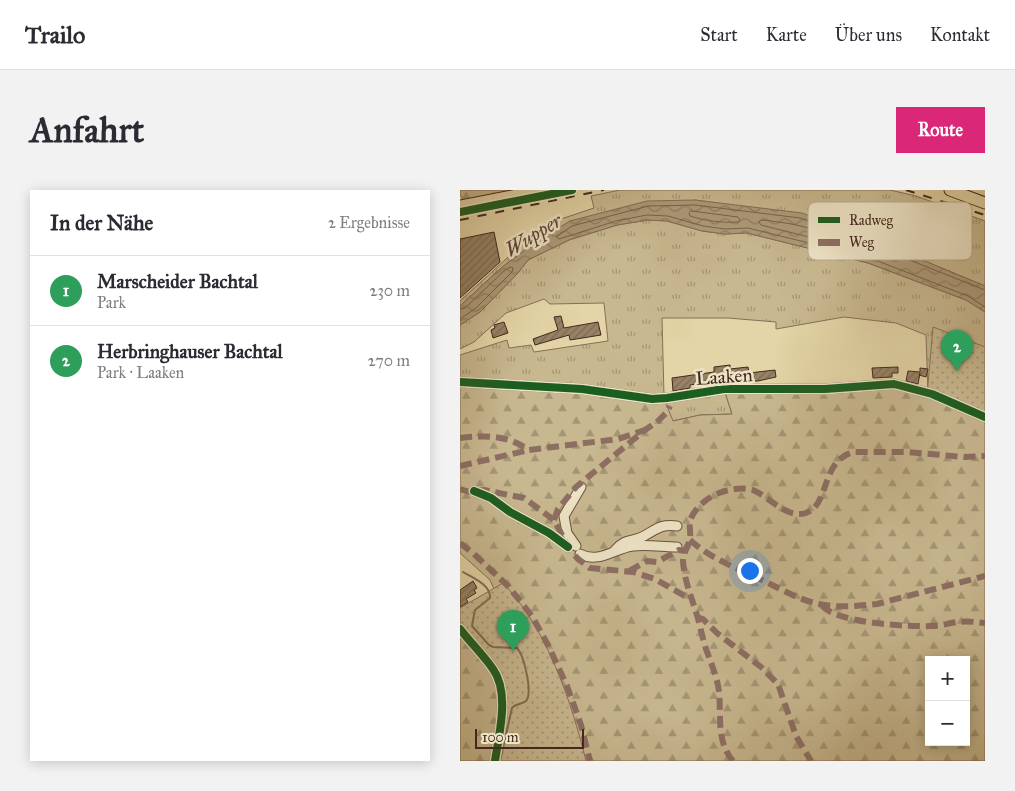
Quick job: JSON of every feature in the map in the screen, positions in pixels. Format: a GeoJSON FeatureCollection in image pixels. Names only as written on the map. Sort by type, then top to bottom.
{"type":"FeatureCollection","features":[{"type":"Feature","properties":{"kind":"main road"},"geometry":{"type":"LineString","coordinates":[[460,206],[543,190]]}},
{"type":"Feature","properties":{"kind":"main road"},"geometry":{"type":"LineString","coordinates":[[950,190],[985,204]]}},
{"type":"Feature","properties":{"kind":"street","name":"Laaken"},"geometry":{"type":"LineString","coordinates":[[460,382],[582,389],[652,399],[724,389],[825,389],[894,384],[932,394],[985,417]]}},
{"type":"Feature","properties":{"kind":"street"},"geometry":{"type":"LineString","coordinates":[[574,549],[567,533],[564,516],[580,487]]}},
{"type":"Feature","properties":{"kind":"street"},"geometry":{"type":"LineString","coordinates":[[474,491],[491,498],[510,512],[549,533],[586,557],[612,554],[631,546],[677,547]]}},
{"type":"Feature","properties":{"kind":"street"},"geometry":{"type":"LineString","coordinates":[[612,554],[625,541],[640,538],[660,526],[677,526]]}},
{"type":"Feature","properties":{"kind":"street"},"geometry":{"type":"LineString","coordinates":[[460,630],[494,670],[497,679],[503,704],[494,761]]}},
{"type":"Feature","properties":{"kind":"green space"},"geometry":{"type":"Polygon","coordinates":[[[460,190],[524,190],[464,201],[460,195],[460,190]]]}},
{"type":"Feature","properties":{"kind":"green space"},"geometry":{"type":"Polygon","coordinates":[[[620,190],[890,190],[933,202],[808,202],[808,220],[745,207],[695,200],[537,241],[501,268],[460,306],[460,301],[529,238],[558,220],[594,208],[591,196],[620,190]]]}},
{"type":"Feature","properties":{"kind":"green space"},"geometry":{"type":"Polygon","coordinates":[[[972,216],[985,221],[985,286],[922,260],[972,260],[972,216]]]}},
{"type":"Feature","properties":{"kind":"green space"},"geometry":{"type":"Polygon","coordinates":[[[648,220],[667,221],[702,231],[725,234],[747,233],[808,248],[808,260],[856,260],[868,263],[966,300],[985,312],[985,366],[928,393],[926,335],[896,323],[844,317],[776,329],[776,322],[728,318],[662,318],[664,396],[724,389],[732,414],[700,415],[673,421],[460,382],[460,355],[507,340],[509,348],[531,345],[534,352],[608,341],[604,303],[550,304],[544,299],[506,313],[474,342],[460,349],[460,325],[480,312],[528,260],[569,240],[617,225],[648,220]]]}},
{"type":"Feature","properties":{"kind":"green space"},"geometry":{"type":"Polygon","coordinates":[[[933,327],[985,347],[985,420],[927,395],[933,327]]]}},
{"type":"Feature","properties":{"kind":"green space"},"geometry":{"type":"Polygon","coordinates":[[[985,366],[985,761],[460,761],[460,621],[508,621],[490,580],[460,553],[460,382],[663,396],[673,421],[700,415],[732,414],[724,389],[873,385],[928,393],[985,366]]]}},
{"type":"Feature","properties":{"kind":"green space"},"geometry":{"type":"Polygon","coordinates":[[[503,583],[519,601],[545,643],[565,690],[586,761],[497,761],[505,689],[460,626],[460,608],[503,583]]]}},
{"type":"Feature","properties":{"kind":"water"},"geometry":{"type":"Polygon","coordinates":[[[695,200],[802,213],[808,215],[808,248],[747,233],[725,234],[702,231],[667,221],[648,220],[617,225],[569,240],[528,260],[480,312],[460,325],[460,306],[501,268],[537,241],[570,221],[647,201],[695,200]]]}},
{"type":"Feature","properties":{"kind":"water"},"geometry":{"type":"Polygon","coordinates":[[[856,260],[922,260],[985,286],[985,312],[966,300],[856,260]]]}},
{"type":"Feature","properties":{"kind":"building"},"geometry":{"type":"Polygon","coordinates":[[[494,232],[500,262],[460,298],[460,239],[494,232]]]}},
{"type":"Feature","properties":{"kind":"building"},"geometry":{"type":"Polygon","coordinates":[[[561,316],[564,328],[598,322],[601,335],[570,340],[569,335],[535,345],[533,339],[558,330],[554,317],[561,316]]]}},
{"type":"Feature","properties":{"kind":"building"},"geometry":{"type":"Polygon","coordinates":[[[504,322],[508,333],[493,338],[491,330],[495,328],[494,325],[504,322]]]}},
{"type":"Feature","properties":{"kind":"building"},"geometry":{"type":"Polygon","coordinates":[[[730,365],[730,369],[748,367],[749,373],[775,370],[776,377],[758,381],[740,381],[740,379],[715,381],[690,385],[690,388],[673,391],[672,378],[714,372],[714,367],[730,365]]]}},
{"type":"Feature","properties":{"kind":"building"},"geometry":{"type":"Polygon","coordinates":[[[898,367],[898,373],[892,373],[892,377],[873,378],[872,368],[898,367]]]}},
{"type":"Feature","properties":{"kind":"building"},"geometry":{"type":"Polygon","coordinates":[[[920,368],[928,369],[926,377],[920,375],[918,384],[906,381],[908,371],[920,372],[920,368]]]}},
{"type":"Feature","properties":{"kind":"building"},"geometry":{"type":"Polygon","coordinates":[[[473,581],[477,588],[474,590],[476,593],[466,599],[468,602],[460,607],[460,590],[473,581]]]}},
{"type":"Feature","properties":{"kind":"waterway"},"geometry":{"type":"LineString","coordinates":[[463,572],[481,582],[490,593],[490,598],[475,610],[472,626],[493,647],[517,648],[527,674],[528,697],[526,701],[512,708],[500,761]]}},
{"type":"Feature","properties":{"kind":"railway"},"geometry":{"type":"LineString","coordinates":[[460,220],[604,190]]}},
{"type":"Feature","properties":{"kind":"railway"},"geometry":{"type":"LineString","coordinates":[[906,190],[944,202]]}},
{"type":"Feature","properties":{"kind":"railway"},"geometry":{"type":"LineString","coordinates":[[972,211],[985,215]]}},
{"type":"Feature","properties":{"kind":"marked path"},"geometry":{"type":"LineString","coordinates":[[554,520],[558,509],[576,487],[657,422],[670,406]]}},
{"type":"Feature","properties":{"kind":"marked path"},"geometry":{"type":"LineString","coordinates":[[460,438],[496,437],[513,441],[529,450],[618,439],[645,430]]}},
{"type":"Feature","properties":{"kind":"marked path"},"geometry":{"type":"LineString","coordinates":[[460,466],[529,450]]}},
{"type":"Feature","properties":{"kind":"marked path"},"geometry":{"type":"LineString","coordinates":[[733,761],[723,742],[717,681],[686,581],[683,561],[690,540],[690,521],[698,507],[710,497],[719,493],[745,489],[760,493],[780,508],[795,514],[803,514],[816,506],[836,463],[853,452],[907,452],[964,457],[985,456]]}},
{"type":"Feature","properties":{"kind":"marked path"},"geometry":{"type":"LineString","coordinates":[[460,489],[470,492],[484,490],[524,498],[554,520],[570,550],[590,568],[633,572],[655,579],[685,596],[691,596]]}},
{"type":"Feature","properties":{"kind":"marked path"},"geometry":{"type":"LineString","coordinates":[[690,540],[706,552],[733,567],[797,597],[833,606],[877,604],[985,576]]}},
{"type":"Feature","properties":{"kind":"marked path"},"geometry":{"type":"LineString","coordinates":[[460,543],[508,586],[532,616],[567,686],[581,725],[590,761]]}},
{"type":"Feature","properties":{"kind":"marked path"},"geometry":{"type":"LineString","coordinates":[[629,571],[647,561],[657,562],[679,550],[685,551]]}},
{"type":"Feature","properties":{"kind":"marked path"},"geometry":{"type":"LineString","coordinates":[[822,605],[829,611],[841,616],[890,625],[938,626],[961,622],[985,623]]}},
{"type":"Feature","properties":{"kind":"marked path"},"geometry":{"type":"LineString","coordinates":[[697,617],[703,619],[717,633],[761,667],[778,684],[796,736],[811,761]]}},
{"type":"Feature","properties":{"kind":"cycle path"},"geometry":{"type":"LineString","coordinates":[[460,212],[572,190]]}},
{"type":"Feature","properties":{"kind":"cycle path"},"geometry":{"type":"LineString","coordinates":[[460,382],[582,389],[652,399],[724,389],[825,389],[894,384],[932,394],[985,417]]}},
{"type":"Feature","properties":{"kind":"cycle path"},"geometry":{"type":"LineString","coordinates":[[474,491],[491,498],[510,512],[549,533],[568,547]]}},
{"type":"Feature","properties":{"kind":"cycle path"},"geometry":{"type":"LineString","coordinates":[[460,629],[493,669],[501,690],[501,726],[495,761]]}},
{"type":"Feature","properties":{"kind":"place","name":"Herbringhauser Bachtal"},"geometry":{"type":"Point","coordinates":[957,371]}},
{"type":"Feature","properties":{"kind":"place","name":"Marscheider Bachtal"},"geometry":{"type":"Point","coordinates":[513,651]}},
{"type":"Feature","properties":{"kind":"water label","name":"Wupper"},"geometry":{"type":"Point","coordinates":[533,235]}}]}
